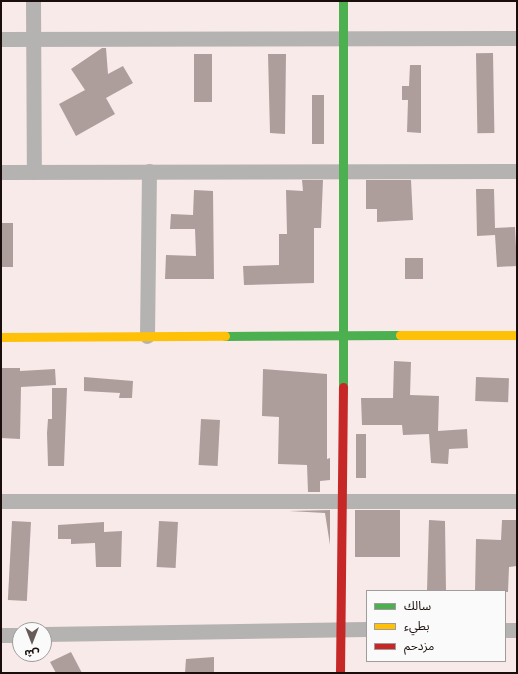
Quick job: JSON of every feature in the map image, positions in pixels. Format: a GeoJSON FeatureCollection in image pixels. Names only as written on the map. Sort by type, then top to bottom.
{"type":"FeatureCollection","features":[{"type":"Feature","properties":{"kind":"street"},"geometry":{"type":"LineString","coordinates":[[33,1],[34,172]]}},
{"type":"Feature","properties":{"kind":"street"},"geometry":{"type":"LineString","coordinates":[[340,673],[344,499],[343,1]]}},
{"type":"Feature","properties":{"kind":"street"},"geometry":{"type":"LineString","coordinates":[[1,39],[517,38]]}},
{"type":"Feature","properties":{"kind":"street"},"geometry":{"type":"LineString","coordinates":[[1,172],[517,171]]}},
{"type":"Feature","properties":{"kind":"street"},"geometry":{"type":"LineString","coordinates":[[147,336],[149,172]]}},
{"type":"Feature","properties":{"kind":"street"},"geometry":{"type":"LineString","coordinates":[[1,337],[517,335]]}},
{"type":"Feature","properties":{"kind":"street"},"geometry":{"type":"LineString","coordinates":[[1,501],[344,499],[517,501]]}},
{"type":"Feature","properties":{"kind":"street"},"geometry":{"type":"LineString","coordinates":[[52,634],[366,629]]}},
{"type":"Feature","properties":{"kind":"street"},"geometry":{"type":"LineString","coordinates":[[506,630],[517,630]]}},
{"type":"Feature","properties":{"kind":"street"},"geometry":{"type":"LineString","coordinates":[[1,635],[12,635]]}},
{"type":"Feature","properties":{"kind":"building"},"geometry":{"type":"Polygon","coordinates":[[[102,48],[106,48],[108,74],[123,66],[133,83],[106,98],[115,114],[76,136],[59,104],[85,90],[71,69],[102,48]]]}},
{"type":"Feature","properties":{"kind":"building"},"geometry":{"type":"Polygon","coordinates":[[[476,53],[493,53],[494,133],[477,133],[476,53]]]}},
{"type":"Feature","properties":{"kind":"building"},"geometry":{"type":"Polygon","coordinates":[[[194,54],[212,54],[212,102],[194,102],[194,54]]]}},
{"type":"Feature","properties":{"kind":"building"},"geometry":{"type":"Polygon","coordinates":[[[268,54],[286,54],[285,134],[270,133],[268,54]]]}},
{"type":"Feature","properties":{"kind":"building"},"geometry":{"type":"Polygon","coordinates":[[[410,65],[421,65],[421,133],[407,132],[408,100],[402,100],[402,86],[409,86],[410,65]]]}},
{"type":"Feature","properties":{"kind":"building"},"geometry":{"type":"Polygon","coordinates":[[[312,95],[324,95],[324,144],[312,144],[312,95]]]}},
{"type":"Feature","properties":{"kind":"building"},"geometry":{"type":"Polygon","coordinates":[[[302,180],[323,180],[321,228],[314,228],[314,283],[244,285],[243,266],[279,265],[279,234],[287,234],[286,190],[303,191],[302,180]]]}},
{"type":"Feature","properties":{"kind":"building"},"geometry":{"type":"Polygon","coordinates":[[[366,180],[411,180],[413,220],[377,222],[377,209],[366,209],[366,180]]]}},
{"type":"Feature","properties":{"kind":"building"},"geometry":{"type":"Polygon","coordinates":[[[476,189],[494,189],[495,228],[515,227],[517,266],[497,267],[495,235],[477,236],[476,189]]]}},
{"type":"Feature","properties":{"kind":"building"},"geometry":{"type":"Polygon","coordinates":[[[194,190],[213,191],[214,279],[165,279],[166,255],[196,256],[195,229],[170,229],[171,214],[193,215],[194,190]]]}},
{"type":"Feature","properties":{"kind":"building"},"geometry":{"type":"Polygon","coordinates":[[[1,223],[13,223],[13,267],[1,267],[1,223]]]}},
{"type":"Feature","properties":{"kind":"building"},"geometry":{"type":"Polygon","coordinates":[[[405,258],[423,258],[423,279],[405,279],[405,258]]]}},
{"type":"Feature","properties":{"kind":"building"},"geometry":{"type":"Polygon","coordinates":[[[394,361],[411,362],[410,395],[439,396],[438,431],[467,429],[468,448],[449,449],[448,464],[431,463],[429,434],[403,435],[402,425],[362,425],[361,398],[393,398],[394,361]]]}},
{"type":"Feature","properties":{"kind":"building"},"geometry":{"type":"Polygon","coordinates":[[[1,368],[20,368],[20,371],[55,369],[56,385],[21,387],[20,439],[1,438],[1,368]]]}},
{"type":"Feature","properties":{"kind":"building"},"geometry":{"type":"Polygon","coordinates":[[[263,369],[327,374],[327,459],[330,458],[330,480],[320,481],[320,492],[308,492],[307,465],[278,464],[279,417],[262,416],[263,369]]]}},
{"type":"Feature","properties":{"kind":"building"},"geometry":{"type":"Polygon","coordinates":[[[84,377],[133,381],[132,398],[119,398],[120,393],[84,391],[84,377]]]}},
{"type":"Feature","properties":{"kind":"building"},"geometry":{"type":"Polygon","coordinates":[[[476,377],[509,378],[508,402],[475,401],[476,377]]]}},
{"type":"Feature","properties":{"kind":"building"},"geometry":{"type":"Polygon","coordinates":[[[52,388],[67,388],[64,466],[48,466],[47,433],[48,419],[52,419],[52,388]]]}},
{"type":"Feature","properties":{"kind":"building"},"geometry":{"type":"Polygon","coordinates":[[[201,419],[220,420],[218,466],[199,465],[201,419]]]}},
{"type":"Feature","properties":{"kind":"building"},"geometry":{"type":"Polygon","coordinates":[[[356,434],[366,434],[366,478],[356,478],[356,434]]]}},
{"type":"Feature","properties":{"kind":"building"},"geometry":{"type":"Polygon","coordinates":[[[330,510],[330,545],[325,513],[289,511],[330,510]]]}},
{"type":"Feature","properties":{"kind":"building"},"geometry":{"type":"Polygon","coordinates":[[[355,510],[400,510],[400,557],[355,557],[355,510]]]}},
{"type":"Feature","properties":{"kind":"building"},"geometry":{"type":"Polygon","coordinates":[[[429,520],[445,521],[446,590],[427,590],[429,520]]]}},
{"type":"Feature","properties":{"kind":"building"},"geometry":{"type":"Polygon","coordinates":[[[502,520],[517,520],[517,566],[509,567],[508,592],[506,592],[506,590],[475,590],[476,539],[501,540],[502,520]]]}},
{"type":"Feature","properties":{"kind":"building"},"geometry":{"type":"Polygon","coordinates":[[[12,521],[31,522],[27,601],[8,600],[12,521]]]}},
{"type":"Feature","properties":{"kind":"building"},"geometry":{"type":"Polygon","coordinates":[[[159,521],[178,522],[176,568],[157,567],[159,521]]]}},
{"type":"Feature","properties":{"kind":"building"},"geometry":{"type":"Polygon","coordinates":[[[104,522],[104,532],[122,531],[121,567],[96,567],[95,543],[71,544],[71,539],[58,539],[58,525],[104,522]]]}},
{"type":"Feature","properties":{"kind":"building"},"geometry":{"type":"Polygon","coordinates":[[[71,652],[82,673],[56,673],[50,662],[71,652]]]}},
{"type":"Feature","properties":{"kind":"building"},"geometry":{"type":"Polygon","coordinates":[[[214,657],[214,673],[185,673],[186,659],[214,657]]]}},
{"type":"Feature","properties":{"kind":"traffic: fast"},"geometry":{"type":"LineString","coordinates":[[343,1],[343,387]]}},
{"type":"Feature","properties":{"kind":"traffic: fast"},"geometry":{"type":"LineString","coordinates":[[225,336],[400,335]]}},
{"type":"Feature","properties":{"kind":"traffic: slow"},"geometry":{"type":"LineString","coordinates":[[400,335],[517,335]]}},
{"type":"Feature","properties":{"kind":"traffic: slow"},"geometry":{"type":"LineString","coordinates":[[1,337],[225,336]]}},
{"type":"Feature","properties":{"kind":"traffic: jam"},"geometry":{"type":"LineString","coordinates":[[340,673],[343,387]]}}]}
